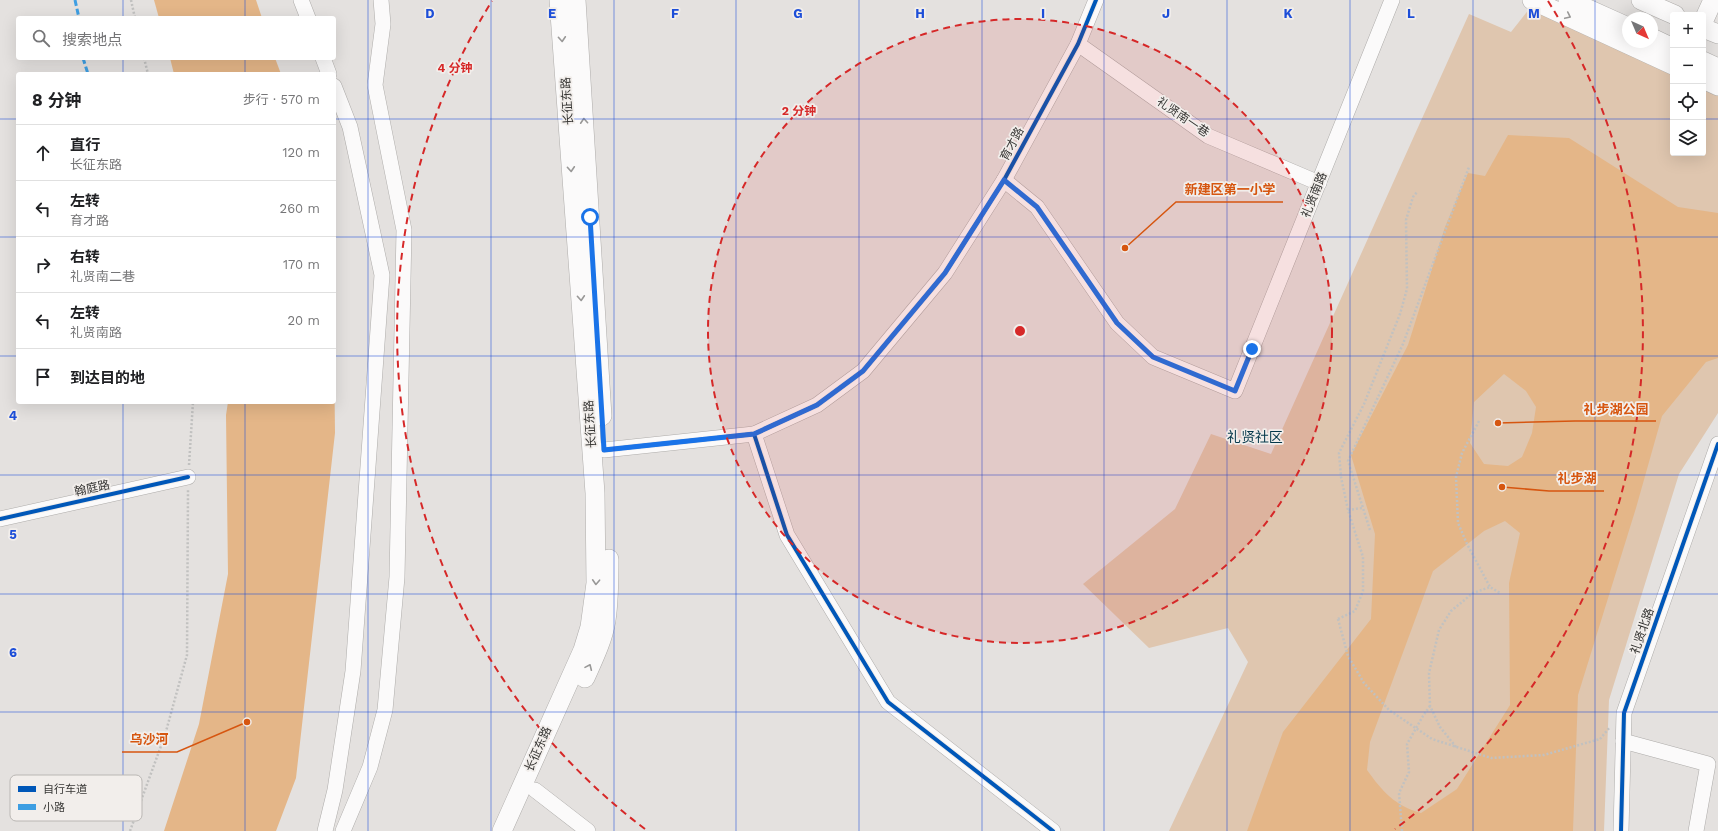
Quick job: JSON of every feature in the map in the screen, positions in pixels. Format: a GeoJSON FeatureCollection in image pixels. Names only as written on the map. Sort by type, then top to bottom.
{"type":"FeatureCollection","features":[{"type":"Feature","properties":{"kind":"main road","name":"长征东路"},"geometry":{"type":"LineString","coordinates":[[502,831],[583,650],[590,626],[596,583],[595,493],[559,0]]}},
{"type":"Feature","properties":{"kind":"main road","name":"长征东路"},"geometry":{"type":"LineString","coordinates":[[516,831],[596,653],[606,621],[609,586],[604,450],[576,0]]}},
{"type":"Feature","properties":{"kind":"main road"},"geometry":{"type":"LineString","coordinates":[[1532,0],[1670,64]]}},
{"type":"Feature","properties":{"kind":"main road"},"geometry":{"type":"LineString","coordinates":[[1568,0],[1622,24]]}},
{"type":"Feature","properties":{"kind":"main road"},"geometry":{"type":"LineString","coordinates":[[1641,0],[1670,13]]}},
{"type":"Feature","properties":{"kind":"main road"},"geometry":{"type":"LineString","coordinates":[[1711,29],[1713,0]]}},
{"type":"Feature","properties":{"kind":"main road"},"geometry":{"type":"LineString","coordinates":[[1658,41],[1670,47]]}},
{"type":"Feature","properties":{"kind":"main road"},"geometry":{"type":"LineString","coordinates":[[1706,62],[1718,68]]}},
{"type":"Feature","properties":{"kind":"main road"},"geometry":{"type":"LineString","coordinates":[[1706,80],[1718,86]]}},
{"type":"Feature","properties":{"kind":"street"},"geometry":{"type":"LineString","coordinates":[[301,0],[307,16]]}},
{"type":"Feature","properties":{"kind":"street"},"geometry":{"type":"LineString","coordinates":[[343,831],[370,768],[385,710],[397,577],[404,230],[375,85],[383,24],[381,0]]}},
{"type":"Feature","properties":{"kind":"street","name":"育才路"},"geometry":{"type":"LineString","coordinates":[[604,450],[754,434],[817,405],[863,371],[945,273],[1004,180],[1078,44],[1096,0]]}},
{"type":"Feature","properties":{"kind":"street","name":"礼贤南路"},"geometry":{"type":"LineString","coordinates":[[1004,180],[1037,207],[1117,323],[1153,357],[1235,391],[1392,0]]}},
{"type":"Feature","properties":{"kind":"street","name":"礼贤南一巷"},"geometry":{"type":"LineString","coordinates":[[1078,44],[1208,136],[1319,183]]}},
{"type":"Feature","properties":{"kind":"street"},"geometry":{"type":"LineString","coordinates":[[324,60],[328,72]]}},
{"type":"Feature","properties":{"kind":"street"},"geometry":{"type":"LineString","coordinates":[[325,831],[335,790],[353,671],[382,275],[350,127],[336,91]]}},
{"type":"Feature","properties":{"kind":"street"},"geometry":{"type":"LineString","coordinates":[[754,434],[787,535],[888,702],[1053,831]]}},
{"type":"Feature","properties":{"kind":"street","name":"礼贤北路"},"geometry":{"type":"LineString","coordinates":[[1621,831],[1624,713],[1718,444]]}},
{"type":"Feature","properties":{"kind":"street","name":"翰庭路"},"geometry":{"type":"LineString","coordinates":[[0,519],[188,477]]}},
{"type":"Feature","properties":{"kind":"street"},"geometry":{"type":"LineString","coordinates":[[1623,741],[1708,764],[1696,831]]}},
{"type":"Feature","properties":{"kind":"street"},"geometry":{"type":"LineString","coordinates":[[535,790],[588,831]]}},
{"type":"Feature","properties":{"kind":"path"},"geometry":{"type":"LineString","coordinates":[[131,0],[135,16]]}},
{"type":"Feature","properties":{"kind":"path"},"geometry":{"type":"LineString","coordinates":[[144,60],[148,72]]}},
{"type":"Feature","properties":{"kind":"path"},"geometry":{"type":"LineString","coordinates":[[1370,530],[1348,461],[1403,344],[1469,167]]}},
{"type":"Feature","properties":{"kind":"path"},"geometry":{"type":"LineString","coordinates":[[1417,192],[1413,197],[1406,220],[1407,289],[1400,314],[1364,404],[1339,453],[1341,477],[1348,510],[1363,557],[1363,591],[1354,611],[1338,619],[1348,656],[1364,683],[1389,710],[1432,738],[1456,747],[1491,758],[1544,755],[1600,738]]}},
{"type":"Feature","properties":{"kind":"path"},"geometry":{"type":"LineString","coordinates":[[142,798],[165,735],[187,655],[188,477],[192,404]]}},
{"type":"Feature","properties":{"kind":"path"},"geometry":{"type":"LineString","coordinates":[[1479,421],[1462,452],[1456,477],[1458,523],[1467,544],[1490,587],[1500,594]]}},
{"type":"Feature","properties":{"kind":"path"},"geometry":{"type":"LineString","coordinates":[[1348,510],[1362,508]]}},
{"type":"Feature","properties":{"kind":"path"},"geometry":{"type":"LineString","coordinates":[[1456,747],[1440,727],[1430,706],[1429,673],[1439,630],[1451,611],[1474,592],[1490,587]]}},
{"type":"Feature","properties":{"kind":"path"},"geometry":{"type":"LineString","coordinates":[[1402,831],[1399,793],[1409,772],[1407,744],[1430,706]]}},
{"type":"Feature","properties":{"kind":"path"},"geometry":{"type":"LineString","coordinates":[[130,831],[134,821]]}},
{"type":"Feature","properties":{"kind":"shaded area"},"geometry":{"type":"Polygon","coordinates":[[[154,0],[256,0],[261,16],[158,16],[154,0]]]}},
{"type":"Feature","properties":{"kind":"shaded area"},"geometry":{"type":"Polygon","coordinates":[[[1530,8],[1670,74],[1670,156],[1706,156],[1706,90],[1718,96],[1718,413],[1679,474],[1609,700],[1604,831],[1169,831],[1248,662],[1228,628],[1149,648],[1083,584],[1175,509],[1211,434],[1271,454],[1469,14],[1511,32],[1530,8]]]}},
{"type":"Feature","properties":{"kind":"shaded area"},"geometry":{"type":"Polygon","coordinates":[[[170,60],[276,60],[280,72],[174,72],[170,60]]]}},
{"type":"Feature","properties":{"kind":"shaded area"},"geometry":{"type":"Polygon","coordinates":[[[1508,135],[1569,138],[1678,207],[1718,213],[1718,358],[1706,362],[1662,416],[1636,508],[1578,695],[1573,831],[1247,831],[1283,732],[1371,619],[1375,534],[1351,455],[1408,345],[1445,227],[1468,173],[1485,176],[1508,135]],[[1504,374],[1474,402],[1470,443],[1484,464],[1508,466],[1522,457],[1532,433],[1536,407],[1526,391],[1504,374]],[[1505,521],[1484,531],[1433,571],[1370,742],[1367,770],[1378,785],[1396,802],[1421,813],[1457,789],[1510,705],[1509,583],[1520,533],[1505,521]]]}},
{"type":"Feature","properties":{"kind":"shaded area"},"geometry":{"type":"Polygon","coordinates":[[[228,404],[335,404],[335,433],[296,778],[276,831],[164,831],[199,724],[228,574],[226,415],[228,404]]]}},
{"type":"Feature","properties":{"kind":"marked path"},"geometry":{"type":"LineString","coordinates":[[75,0],[79,16]]}},
{"type":"Feature","properties":{"kind":"marked path"},"geometry":{"type":"LineString","coordinates":[[84,60],[87,72]]}},
{"type":"Feature","properties":{"kind":"cycle path"},"geometry":{"type":"LineString","coordinates":[[604,450],[754,434],[817,405],[863,371],[945,273],[1004,180],[1078,44],[1096,0]]}},
{"type":"Feature","properties":{"kind":"cycle path"},"geometry":{"type":"LineString","coordinates":[[754,434],[787,535],[888,702],[1053,831]]}},
{"type":"Feature","properties":{"kind":"cycle path"},"geometry":{"type":"LineString","coordinates":[[1621,831],[1624,713],[1718,444]]}},
{"type":"Feature","properties":{"kind":"cycle path"},"geometry":{"type":"LineString","coordinates":[[0,519],[188,477]]}},
{"type":"Feature","properties":{"kind":"place","name":"新建区第一小学"},"geometry":{"type":"Point","coordinates":[1125,248]}},
{"type":"Feature","properties":{"kind":"place","name":"礼步湖公园"},"geometry":{"type":"Point","coordinates":[1498,423]}},
{"type":"Feature","properties":{"kind":"place","name":"礼步湖"},"geometry":{"type":"Point","coordinates":[1502,487]}},
{"type":"Feature","properties":{"kind":"place","name":"乌沙河"},"geometry":{"type":"Point","coordinates":[247,722]}},
{"type":"Feature","properties":{"kind":"district","name":"礼贤社区"},"geometry":{"type":"Point","coordinates":[1255,437]}},
{"type":"Feature","properties":{"kind":"route"},"geometry":{"type":"LineString","coordinates":[[590,217],[604,450],[754,434],[817,405],[863,371],[945,273],[1004,180],[1037,207],[1117,323],[1153,357],[1235,391],[1252,349]]}}]}
